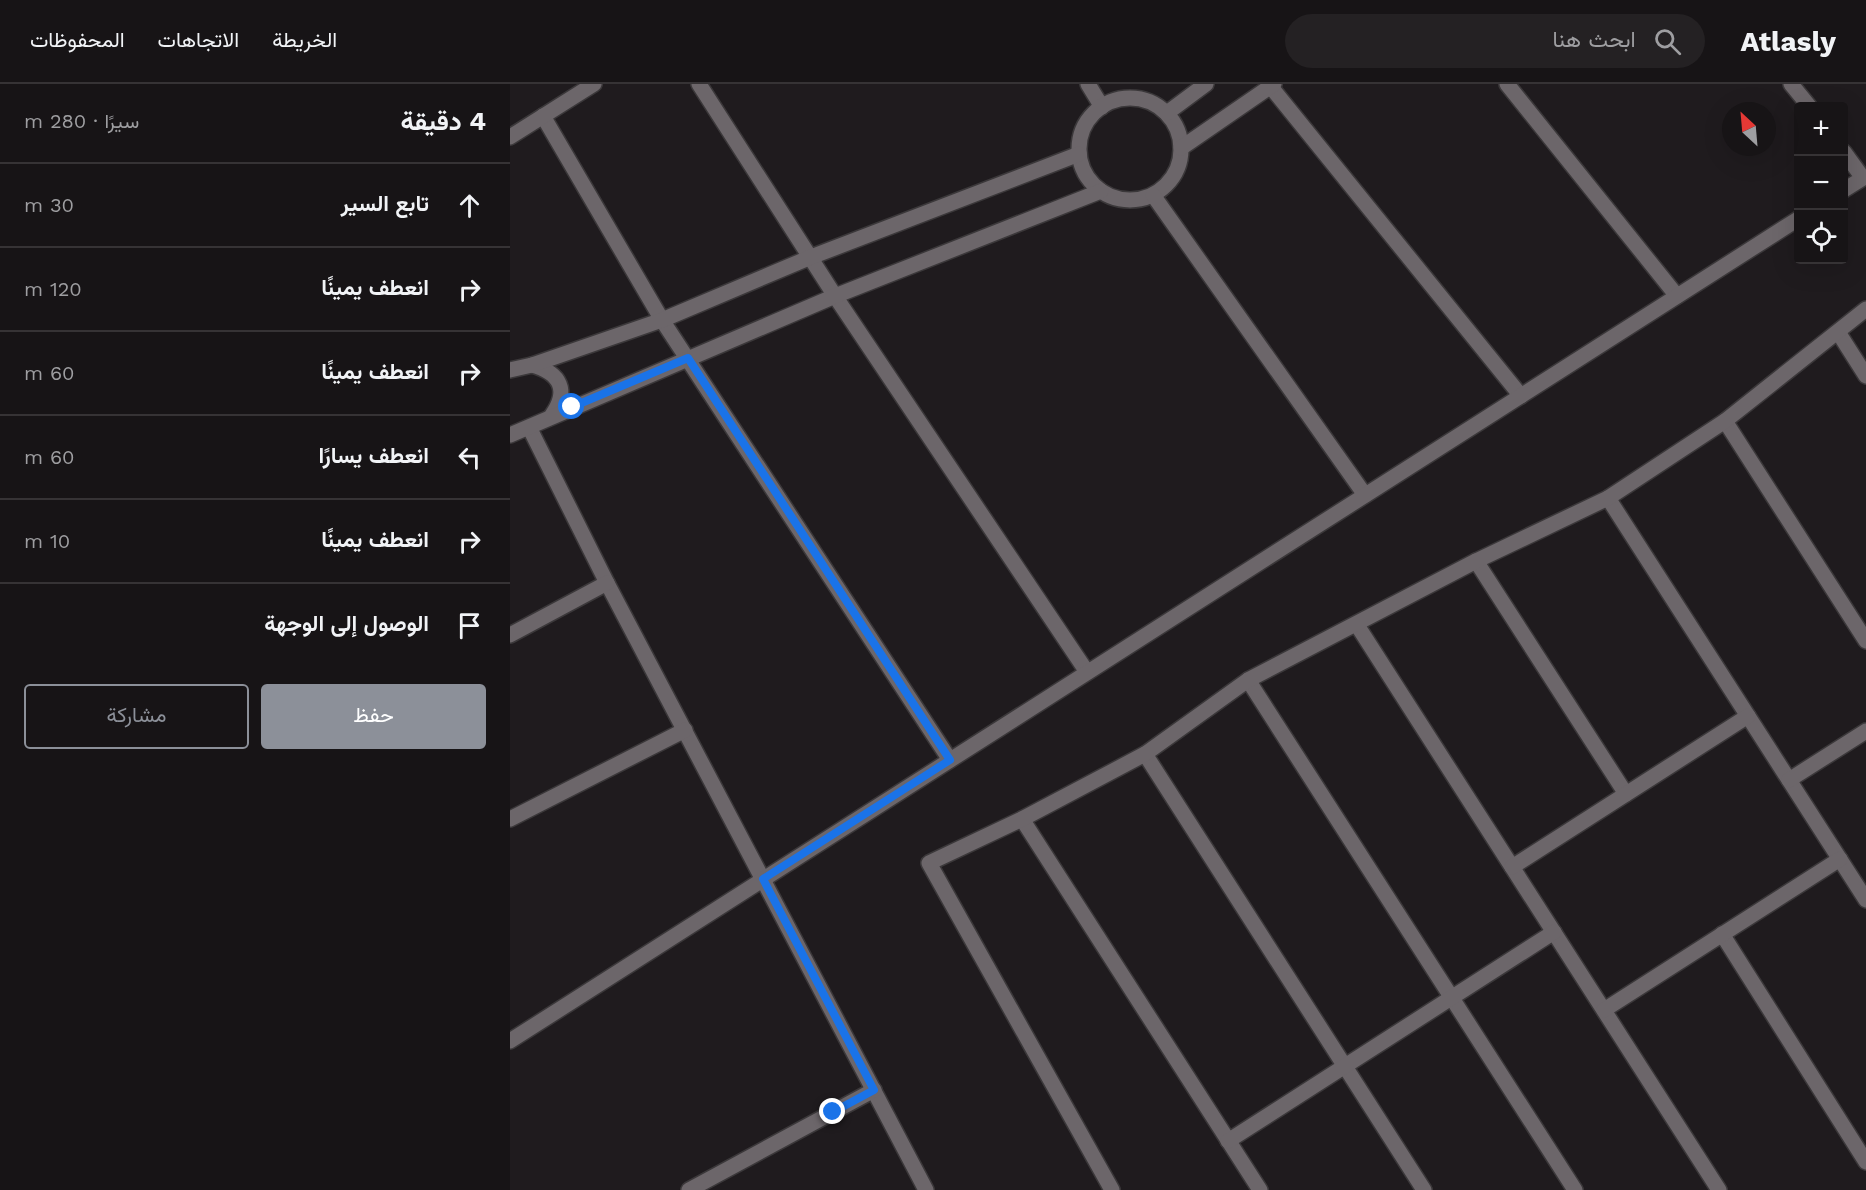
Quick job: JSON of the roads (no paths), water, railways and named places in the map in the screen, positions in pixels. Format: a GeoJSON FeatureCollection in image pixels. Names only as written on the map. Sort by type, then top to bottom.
{"type":"FeatureCollection","features":[{"type":"Feature","properties":{"kind":"street"},"geometry":{"type":"LineString","coordinates":[[510,137],[594,84]]}},
{"type":"Feature","properties":{"kind":"street"},"geometry":{"type":"LineString","coordinates":[[699,84],[835,296],[1087,672]]}},
{"type":"Feature","properties":{"kind":"street"},"geometry":{"type":"LineString","coordinates":[[1088,84],[1102,107]]}},
{"type":"Feature","properties":{"kind":"street"},"geometry":{"type":"LineString","coordinates":[[1167,113],[1206,84]]}},
{"type":"Feature","properties":{"kind":"street"},"geometry":{"type":"LineString","coordinates":[[1506,84],[1677,296]]}},
{"type":"Feature","properties":{"kind":"street"},"geometry":{"type":"LineString","coordinates":[[1791,84],[1806,102]]}},
{"type":"Feature","properties":{"kind":"street"},"geometry":{"type":"LineString","coordinates":[[1181,148],[1272,85],[1521,396]]}},
{"type":"Feature","properties":{"kind":"street"},"geometry":{"type":"LineString","coordinates":[[1136,98],[1152,103],[1167,113],[1177,129],[1181,148],[1174,176],[1153,195],[1136,200],[1118,199],[1101,191],[1090,181],[1079,154],[1081,136],[1089,119],[1102,107],[1118,99],[1136,98]]}},
{"type":"Feature","properties":{"kind":"street"},"geometry":{"type":"LineString","coordinates":[[543,116],[662,320],[950,760]]}},
{"type":"Feature","properties":{"kind":"street"},"geometry":{"type":"LineString","coordinates":[[510,370],[532,366],[662,320],[810,257],[1079,154]]}},
{"type":"Feature","properties":{"kind":"street"},"geometry":{"type":"LineString","coordinates":[[1848,157],[1863,178],[1848,187]]}},
{"type":"Feature","properties":{"kind":"street"},"geometry":{"type":"LineString","coordinates":[[510,435],[530,429],[552,416],[835,296],[1101,191]]}},
{"type":"Feature","properties":{"kind":"street"},"geometry":{"type":"LineString","coordinates":[[1153,195],[1365,495]]}},
{"type":"Feature","properties":{"kind":"street"},"geometry":{"type":"LineString","coordinates":[[510,1041],[1794,222]]}},
{"type":"Feature","properties":{"kind":"street"},"geometry":{"type":"LineString","coordinates":[[1112,1190],[929,863],[1022,819],[1145,754],[1248,680],[1476,561],[1608,498],[1725,421],[1866,309]]}},
{"type":"Feature","properties":{"kind":"street"},"geometry":{"type":"LineString","coordinates":[[1838,332],[1866,376]]}},
{"type":"Feature","properties":{"kind":"street"},"geometry":{"type":"LineString","coordinates":[[532,366],[546,369],[556,377],[559,384],[560,404],[552,416]]}},
{"type":"Feature","properties":{"kind":"street"},"geometry":{"type":"LineString","coordinates":[[1725,421],[1866,641]]}},
{"type":"Feature","properties":{"kind":"street"},"geometry":{"type":"LineString","coordinates":[[530,429],[607,583],[926,1190]]}},
{"type":"Feature","properties":{"kind":"street"},"geometry":{"type":"LineString","coordinates":[[1608,498],[1866,900]]}},
{"type":"Feature","properties":{"kind":"street"},"geometry":{"type":"LineString","coordinates":[[1476,561],[1626,794]]}},
{"type":"Feature","properties":{"kind":"street"},"geometry":{"type":"LineString","coordinates":[[510,635],[607,583]]}},
{"type":"Feature","properties":{"kind":"street"},"geometry":{"type":"LineString","coordinates":[[1357,625],[1719,1190]]}},
{"type":"Feature","properties":{"kind":"street"},"geometry":{"type":"LineString","coordinates":[[1248,680],[1575,1190]]}},
{"type":"Feature","properties":{"kind":"street"},"geometry":{"type":"LineString","coordinates":[[1512,867],[1748,716]]}},
{"type":"Feature","properties":{"kind":"street"},"geometry":{"type":"LineString","coordinates":[[510,819],[685,730]]}},
{"type":"Feature","properties":{"kind":"street"},"geometry":{"type":"LineString","coordinates":[[1789,780],[1866,731]]}},
{"type":"Feature","properties":{"kind":"street"},"geometry":{"type":"LineString","coordinates":[[1145,754],[1424,1190]]}},
{"type":"Feature","properties":{"kind":"street"},"geometry":{"type":"LineString","coordinates":[[1022,819],[1260,1190]]}},
{"type":"Feature","properties":{"kind":"street"},"geometry":{"type":"LineString","coordinates":[[1604,1010],[1840,859]]}},
{"type":"Feature","properties":{"kind":"street"},"geometry":{"type":"LineString","coordinates":[[1228,1141],[1554,933]]}},
{"type":"Feature","properties":{"kind":"street"},"geometry":{"type":"LineString","coordinates":[[1722,934],[1866,1162]]}},
{"type":"Feature","properties":{"kind":"street"},"geometry":{"type":"LineString","coordinates":[[689,1190],[874,1090]]}}]}
